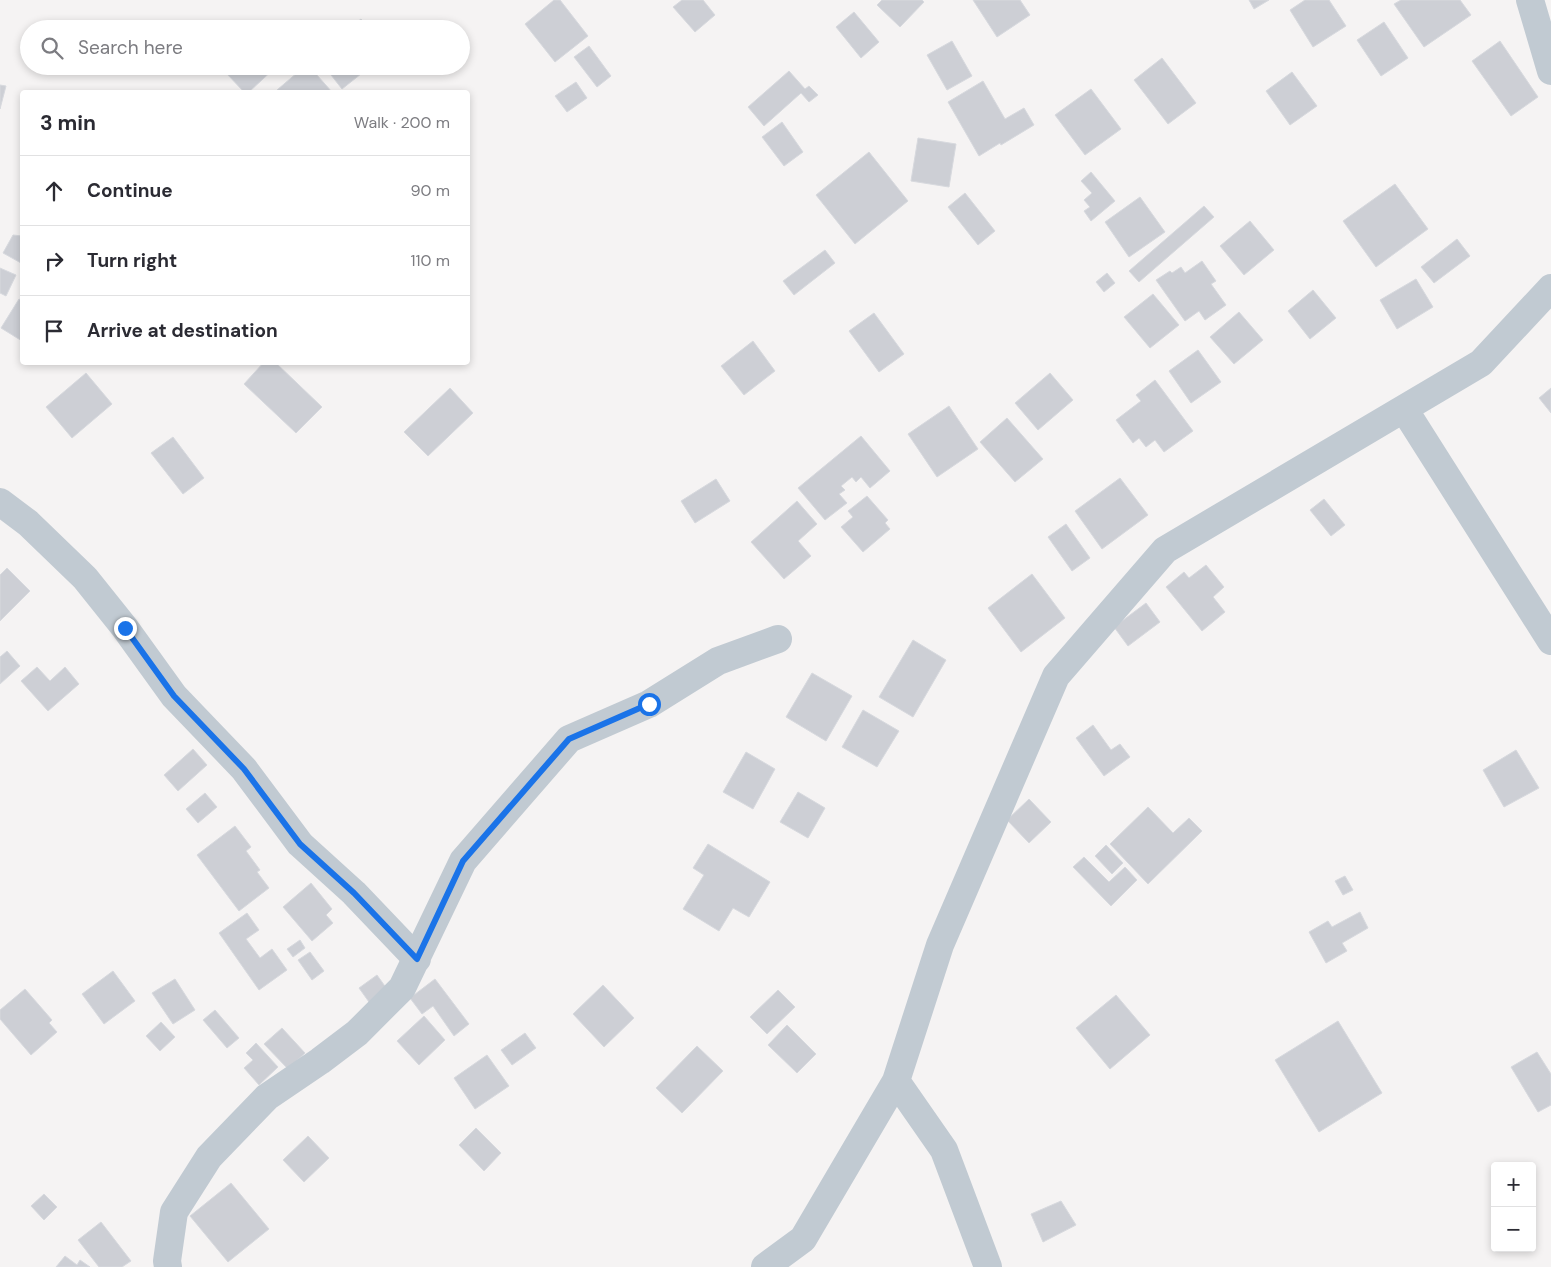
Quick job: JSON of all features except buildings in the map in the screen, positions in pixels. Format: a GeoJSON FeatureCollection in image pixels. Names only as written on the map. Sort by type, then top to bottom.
{"type":"FeatureCollection","features":[{"type":"Feature","properties":{"kind":"street"},"geometry":{"type":"LineString","coordinates":[[1530,0],[1551,71]]}},
{"type":"Feature","properties":{"kind":"street"},"geometry":{"type":"LineString","coordinates":[[765,1267],[803,1239],[896,1082],[940,945],[1056,676],[1165,550],[1481,363],[1551,288]]}},
{"type":"Feature","properties":{"kind":"street"},"geometry":{"type":"LineString","coordinates":[[1404,409],[1551,641]]}},
{"type":"Feature","properties":{"kind":"street"},"geometry":{"type":"LineString","coordinates":[[0,502],[28,523],[85,578],[125,628],[174,696],[244,769],[300,844],[354,893],[417,959]]}},
{"type":"Feature","properties":{"kind":"street"},"geometry":{"type":"LineString","coordinates":[[168,1267],[167,1261],[174,1212],[209,1157],[267,1097],[357,1033],[402,988],[463,861],[569,739],[649,704],[718,661],[778,639]]}},
{"type":"Feature","properties":{"kind":"street"},"geometry":{"type":"LineString","coordinates":[[896,1082],[944,1150],[988,1267]]}},
{"type":"Feature","properties":{"kind":"route"},"geometry":{"type":"LineString","coordinates":[[125,628],[174,696],[244,769],[300,844],[354,893],[417,959],[463,861],[569,739],[649,704]]}}]}
